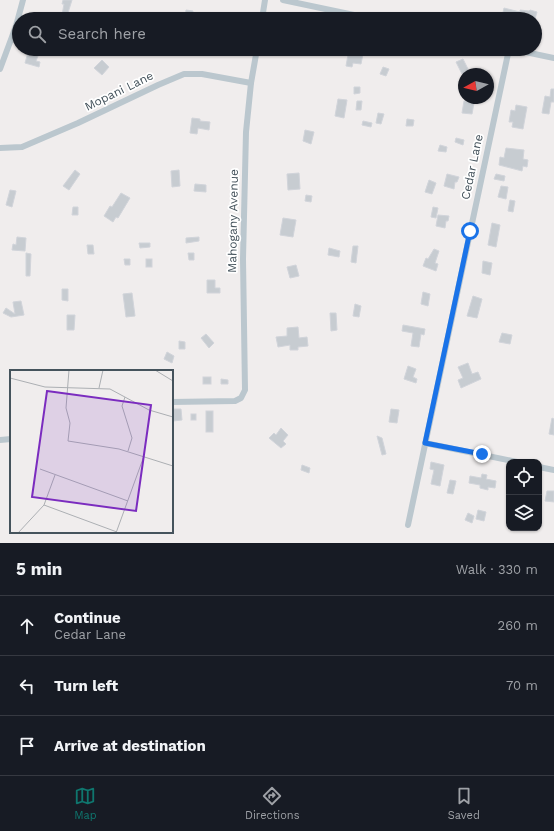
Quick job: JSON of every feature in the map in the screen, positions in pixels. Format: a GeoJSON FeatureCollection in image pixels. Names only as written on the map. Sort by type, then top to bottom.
{"type":"FeatureCollection","features":[{"type":"Feature","properties":{"kind":"street"},"geometry":{"type":"LineString","coordinates":[[20,12],[24,0]]}},
{"type":"Feature","properties":{"kind":"street"},"geometry":{"type":"LineString","coordinates":[[263,12],[265,0]]}},
{"type":"Feature","properties":{"kind":"street"},"geometry":{"type":"LineString","coordinates":[[284,0],[340,12]]}},
{"type":"Feature","properties":{"kind":"street"},"geometry":{"type":"LineString","coordinates":[[0,69],[12,37]]}},
{"type":"Feature","properties":{"kind":"street","name":"Mahogany Avenue"},"geometry":{"type":"LineString","coordinates":[[173,402],[235,401],[242,396],[245,390],[243,259],[246,140],[251,83],[256,56]]}},
{"type":"Feature","properties":{"kind":"street","name":"Cedar Lane"},"geometry":{"type":"LineString","coordinates":[[408,525],[508,56]]}},
{"type":"Feature","properties":{"kind":"street"},"geometry":{"type":"LineString","coordinates":[[542,56],[554,58]]}},
{"type":"Feature","properties":{"kind":"street","name":"Mopani Lane"},"geometry":{"type":"LineString","coordinates":[[0,148],[22,148],[78,123],[158,84],[184,74],[202,74],[251,83]]}},
{"type":"Feature","properties":{"kind":"street"},"geometry":{"type":"LineString","coordinates":[[0,440],[10,439]]}},
{"type":"Feature","properties":{"kind":"street"},"geometry":{"type":"LineString","coordinates":[[425,443],[506,460]]}},
{"type":"Feature","properties":{"kind":"street"},"geometry":{"type":"LineString","coordinates":[[542,468],[554,470]]}},
{"type":"Feature","properties":{"kind":"building"},"geometry":{"type":"Polygon","coordinates":[[[63,0],[72,0],[68,12],[63,12],[64,4],[62,4],[63,0]]]}},
{"type":"Feature","properties":{"kind":"building"},"geometry":{"type":"Polygon","coordinates":[[[504,8],[520,12],[503,12],[504,8]]]}},
{"type":"Feature","properties":{"kind":"building"},"geometry":{"type":"Polygon","coordinates":[[[186,10],[193,11],[193,12],[186,12],[186,10]]]}},
{"type":"Feature","properties":{"kind":"building"},"geometry":{"type":"Polygon","coordinates":[[[520,10],[537,12],[520,12],[520,10]]]}},
{"type":"Feature","properties":{"kind":"building"},"geometry":{"type":"Polygon","coordinates":[[[27,56],[38,56],[36,61],[40,62],[39,67],[25,63],[27,56]]]}},
{"type":"Feature","properties":{"kind":"building"},"geometry":{"type":"Polygon","coordinates":[[[348,56],[363,56],[361,64],[353,63],[352,67],[346,66],[348,56]]]}},
{"type":"Feature","properties":{"kind":"building"},"geometry":{"type":"Polygon","coordinates":[[[463,59],[468,68],[459,68],[456,62],[463,59]]]}},
{"type":"Feature","properties":{"kind":"building"},"geometry":{"type":"Polygon","coordinates":[[[102,60],[109,67],[102,75],[94,68],[102,60]]]}},
{"type":"Feature","properties":{"kind":"building"},"geometry":{"type":"Polygon","coordinates":[[[383,67],[389,69],[386,76],[380,74],[383,67]]]}},
{"type":"Feature","properties":{"kind":"building"},"geometry":{"type":"Polygon","coordinates":[[[354,87],[360,87],[360,93],[354,94],[354,87]]]}},
{"type":"Feature","properties":{"kind":"building"},"geometry":{"type":"Polygon","coordinates":[[[551,89],[554,89],[554,102],[551,102],[549,114],[542,113],[545,96],[550,97],[551,89]]]}},
{"type":"Feature","properties":{"kind":"building"},"geometry":{"type":"Polygon","coordinates":[[[338,99],[347,100],[344,118],[335,116],[338,99]]]}},
{"type":"Feature","properties":{"kind":"building"},"geometry":{"type":"Polygon","coordinates":[[[357,101],[362,101],[361,110],[356,110],[357,101]]]}},
{"type":"Feature","properties":{"kind":"building"},"geometry":{"type":"Polygon","coordinates":[[[464,104],[474,104],[472,114],[462,113],[464,104]]]}},
{"type":"Feature","properties":{"kind":"building"},"geometry":{"type":"Polygon","coordinates":[[[516,105],[527,107],[523,129],[512,127],[513,122],[509,122],[511,110],[515,111],[516,105]]]}},
{"type":"Feature","properties":{"kind":"building"},"geometry":{"type":"Polygon","coordinates":[[[378,113],[384,114],[381,124],[376,123],[378,113]]]}},
{"type":"Feature","properties":{"kind":"building"},"geometry":{"type":"Polygon","coordinates":[[[192,118],[210,122],[209,130],[198,128],[197,134],[190,133],[192,118]]]}},
{"type":"Feature","properties":{"kind":"building"},"geometry":{"type":"Polygon","coordinates":[[[407,119],[414,120],[413,126],[406,126],[407,119]]]}},
{"type":"Feature","properties":{"kind":"building"},"geometry":{"type":"Polygon","coordinates":[[[363,121],[372,123],[371,127],[362,125],[363,121]]]}},
{"type":"Feature","properties":{"kind":"building"},"geometry":{"type":"Polygon","coordinates":[[[305,130],[314,132],[311,144],[303,141],[305,130]]]}},
{"type":"Feature","properties":{"kind":"building"},"geometry":{"type":"Polygon","coordinates":[[[456,138],[464,140],[463,145],[455,142],[456,138]]]}},
{"type":"Feature","properties":{"kind":"building"},"geometry":{"type":"Polygon","coordinates":[[[440,145],[447,147],[446,152],[438,151],[440,145]]]}},
{"type":"Feature","properties":{"kind":"building"},"geometry":{"type":"Polygon","coordinates":[[[506,148],[524,150],[523,159],[528,160],[527,167],[523,166],[522,171],[499,165],[500,157],[504,158],[506,148]]]}},
{"type":"Feature","properties":{"kind":"building"},"geometry":{"type":"Polygon","coordinates":[[[75,170],[80,174],[69,190],[63,186],[75,170]]]}},
{"type":"Feature","properties":{"kind":"building"},"geometry":{"type":"Polygon","coordinates":[[[179,170],[180,186],[172,187],[171,171],[179,170]]]}},
{"type":"Feature","properties":{"kind":"building"},"geometry":{"type":"Polygon","coordinates":[[[299,173],[300,189],[288,190],[287,174],[299,173]]]}},
{"type":"Feature","properties":{"kind":"building"},"geometry":{"type":"Polygon","coordinates":[[[447,174],[459,177],[457,182],[455,182],[454,189],[444,186],[447,174]]]}},
{"type":"Feature","properties":{"kind":"building"},"geometry":{"type":"Polygon","coordinates":[[[496,174],[505,176],[504,181],[494,179],[496,174]]]}},
{"type":"Feature","properties":{"kind":"building"},"geometry":{"type":"Polygon","coordinates":[[[429,180],[436,183],[432,194],[425,192],[429,180]]]}},
{"type":"Feature","properties":{"kind":"building"},"geometry":{"type":"Polygon","coordinates":[[[195,184],[206,185],[206,192],[194,191],[195,184]]]}},
{"type":"Feature","properties":{"kind":"building"},"geometry":{"type":"Polygon","coordinates":[[[501,186],[508,187],[506,199],[498,197],[501,186]]]}},
{"type":"Feature","properties":{"kind":"building"},"geometry":{"type":"Polygon","coordinates":[[[10,190],[16,191],[12,207],[6,205],[10,190]]]}},
{"type":"Feature","properties":{"kind":"building"},"geometry":{"type":"Polygon","coordinates":[[[121,193],[130,198],[118,218],[116,217],[113,222],[104,216],[121,193]]]}},
{"type":"Feature","properties":{"kind":"building"},"geometry":{"type":"Polygon","coordinates":[[[306,195],[312,196],[311,202],[305,201],[306,195]]]}},
{"type":"Feature","properties":{"kind":"building"},"geometry":{"type":"Polygon","coordinates":[[[510,200],[515,201],[513,212],[508,211],[510,200]]]}},
{"type":"Feature","properties":{"kind":"building"},"geometry":{"type":"Polygon","coordinates":[[[73,207],[78,207],[78,215],[72,215],[73,207]]]}},
{"type":"Feature","properties":{"kind":"building"},"geometry":{"type":"Polygon","coordinates":[[[433,207],[438,208],[436,218],[431,217],[433,207]]]}},
{"type":"Feature","properties":{"kind":"building"},"geometry":{"type":"Polygon","coordinates":[[[438,215],[449,216],[448,221],[446,221],[445,228],[436,226],[438,215]]]}},
{"type":"Feature","properties":{"kind":"building"},"geometry":{"type":"Polygon","coordinates":[[[283,218],[296,220],[293,237],[280,235],[283,218]]]}},
{"type":"Feature","properties":{"kind":"building"},"geometry":{"type":"Polygon","coordinates":[[[492,223],[500,225],[496,247],[488,245],[492,223]]]}},
{"type":"Feature","properties":{"kind":"building"},"geometry":{"type":"Polygon","coordinates":[[[17,237],[26,238],[25,251],[12,250],[13,244],[16,245],[17,237]]]}},
{"type":"Feature","properties":{"kind":"building"},"geometry":{"type":"Polygon","coordinates":[[[199,237],[199,241],[186,243],[186,238],[199,237]]]}},
{"type":"Feature","properties":{"kind":"building"},"geometry":{"type":"Polygon","coordinates":[[[139,243],[150,243],[150,247],[140,248],[139,243]]]}},
{"type":"Feature","properties":{"kind":"building"},"geometry":{"type":"Polygon","coordinates":[[[87,245],[93,245],[94,254],[88,254],[87,245]]]}},
{"type":"Feature","properties":{"kind":"building"},"geometry":{"type":"Polygon","coordinates":[[[353,246],[358,246],[356,263],[351,262],[353,246]]]}},
{"type":"Feature","properties":{"kind":"building"},"geometry":{"type":"Polygon","coordinates":[[[329,248],[340,251],[339,257],[328,255],[329,248]]]}},
{"type":"Feature","properties":{"kind":"building"},"geometry":{"type":"Polygon","coordinates":[[[434,249],[439,251],[435,263],[438,264],[436,271],[423,266],[426,258],[428,259],[434,249]]]}},
{"type":"Feature","properties":{"kind":"building"},"geometry":{"type":"Polygon","coordinates":[[[26,253],[31,254],[30,276],[26,276],[26,253]]]}},
{"type":"Feature","properties":{"kind":"building"},"geometry":{"type":"Polygon","coordinates":[[[188,253],[194,253],[194,260],[189,260],[188,253]]]}},
{"type":"Feature","properties":{"kind":"building"},"geometry":{"type":"Polygon","coordinates":[[[124,259],[130,259],[130,265],[125,265],[124,259]]]}},
{"type":"Feature","properties":{"kind":"building"},"geometry":{"type":"Polygon","coordinates":[[[146,259],[152,259],[152,267],[146,267],[146,259]]]}},
{"type":"Feature","properties":{"kind":"building"},"geometry":{"type":"Polygon","coordinates":[[[483,261],[492,263],[490,275],[482,273],[483,261]]]}},
{"type":"Feature","properties":{"kind":"building"},"geometry":{"type":"Polygon","coordinates":[[[296,265],[299,276],[290,278],[287,267],[296,265]]]}},
{"type":"Feature","properties":{"kind":"building"},"geometry":{"type":"Polygon","coordinates":[[[207,280],[215,280],[215,288],[220,288],[220,293],[207,293],[207,280]]]}},
{"type":"Feature","properties":{"kind":"building"},"geometry":{"type":"Polygon","coordinates":[[[62,289],[68,289],[68,301],[62,300],[62,289]]]}},
{"type":"Feature","properties":{"kind":"building"},"geometry":{"type":"Polygon","coordinates":[[[423,292],[430,294],[428,306],[421,304],[423,292]]]}},
{"type":"Feature","properties":{"kind":"building"},"geometry":{"type":"Polygon","coordinates":[[[132,293],[135,316],[126,317],[123,294],[132,293]]]}},
{"type":"Feature","properties":{"kind":"building"},"geometry":{"type":"Polygon","coordinates":[[[473,296],[482,299],[477,318],[467,316],[473,296]]]}},
{"type":"Feature","properties":{"kind":"building"},"geometry":{"type":"Polygon","coordinates":[[[21,301],[24,315],[11,317],[3,313],[6,308],[15,314],[13,302],[21,301]]]}},
{"type":"Feature","properties":{"kind":"building"},"geometry":{"type":"Polygon","coordinates":[[[355,304],[361,306],[359,317],[353,316],[355,304]]]}},
{"type":"Feature","properties":{"kind":"building"},"geometry":{"type":"Polygon","coordinates":[[[330,313],[336,313],[337,330],[331,331],[330,313]]]}},
{"type":"Feature","properties":{"kind":"building"},"geometry":{"type":"Polygon","coordinates":[[[67,315],[75,315],[74,330],[67,330],[67,315]]]}},
{"type":"Feature","properties":{"kind":"building"},"geometry":{"type":"Polygon","coordinates":[[[403,325],[425,329],[424,335],[421,334],[419,347],[411,346],[413,333],[402,331],[403,325]]]}},
{"type":"Feature","properties":{"kind":"building"},"geometry":{"type":"Polygon","coordinates":[[[298,327],[299,338],[307,337],[308,346],[298,347],[298,350],[290,350],[290,345],[278,347],[276,337],[287,336],[287,328],[298,327]]]}},
{"type":"Feature","properties":{"kind":"building"},"geometry":{"type":"Polygon","coordinates":[[[502,333],[512,335],[510,344],[499,342],[502,333]]]}},
{"type":"Feature","properties":{"kind":"building"},"geometry":{"type":"Polygon","coordinates":[[[206,334],[214,343],[209,348],[201,338],[206,334]]]}},
{"type":"Feature","properties":{"kind":"building"},"geometry":{"type":"Polygon","coordinates":[[[179,341],[185,342],[185,349],[179,349],[179,341]]]}},
{"type":"Feature","properties":{"kind":"building"},"geometry":{"type":"Polygon","coordinates":[[[167,352],[174,356],[172,363],[164,359],[167,352]]]}},
{"type":"Feature","properties":{"kind":"building"},"geometry":{"type":"Polygon","coordinates":[[[468,363],[472,374],[478,372],[481,379],[461,388],[458,380],[463,378],[458,367],[468,363]]]}},
{"type":"Feature","properties":{"kind":"building"},"geometry":{"type":"Polygon","coordinates":[[[408,366],[416,369],[413,377],[417,379],[416,383],[404,379],[408,366]]]}},
{"type":"Feature","properties":{"kind":"building"},"geometry":{"type":"Polygon","coordinates":[[[203,377],[211,377],[211,384],[203,384],[203,377]]]}},
{"type":"Feature","properties":{"kind":"building"},"geometry":{"type":"Polygon","coordinates":[[[221,379],[228,380],[228,384],[221,384],[221,379]]]}},
{"type":"Feature","properties":{"kind":"building"},"geometry":{"type":"Polygon","coordinates":[[[173,409],[181,409],[182,420],[173,421],[173,409]]]}},
{"type":"Feature","properties":{"kind":"building"},"geometry":{"type":"Polygon","coordinates":[[[391,409],[399,410],[397,423],[389,422],[391,409]]]}},
{"type":"Feature","properties":{"kind":"building"},"geometry":{"type":"Polygon","coordinates":[[[206,411],[213,411],[213,432],[206,432],[206,411]]]}},
{"type":"Feature","properties":{"kind":"building"},"geometry":{"type":"Polygon","coordinates":[[[191,414],[196,414],[196,420],[191,420],[191,414]]]}},
{"type":"Feature","properties":{"kind":"building"},"geometry":{"type":"Polygon","coordinates":[[[552,418],[554,419],[554,435],[549,434],[552,418]]]}},
{"type":"Feature","properties":{"kind":"building"},"geometry":{"type":"Polygon","coordinates":[[[281,428],[288,435],[283,441],[286,444],[281,448],[269,438],[274,433],[276,435],[281,428]]]}},
{"type":"Feature","properties":{"kind":"building"},"geometry":{"type":"Polygon","coordinates":[[[377,436],[382,438],[386,454],[382,455],[377,436]]]}},
{"type":"Feature","properties":{"kind":"building"},"geometry":{"type":"Polygon","coordinates":[[[431,462],[444,465],[440,486],[431,484],[434,470],[430,469],[431,462]]]}},
{"type":"Feature","properties":{"kind":"building"},"geometry":{"type":"Polygon","coordinates":[[[302,465],[310,468],[309,473],[301,470],[302,465]]]}},
{"type":"Feature","properties":{"kind":"building"},"geometry":{"type":"Polygon","coordinates":[[[482,474],[487,475],[486,479],[496,481],[495,488],[488,487],[488,490],[480,488],[480,485],[469,483],[470,476],[481,478],[482,474]]]}},
{"type":"Feature","properties":{"kind":"building"},"geometry":{"type":"Polygon","coordinates":[[[450,480],[456,481],[453,494],[447,493],[450,480]]]}},
{"type":"Feature","properties":{"kind":"building"},"geometry":{"type":"Polygon","coordinates":[[[547,491],[554,491],[554,502],[545,501],[547,491]]]}},
{"type":"Feature","properties":{"kind":"building"},"geometry":{"type":"Polygon","coordinates":[[[478,510],[486,512],[484,521],[476,519],[478,510]]]}},
{"type":"Feature","properties":{"kind":"building"},"geometry":{"type":"Polygon","coordinates":[[[468,513],[474,516],[472,523],[465,520],[468,513]]]}},
{"type":"Feature","properties":{"kind":"route"},"geometry":{"type":"LineString","coordinates":[[470,231],[425,443],[482,454]]}}]}
